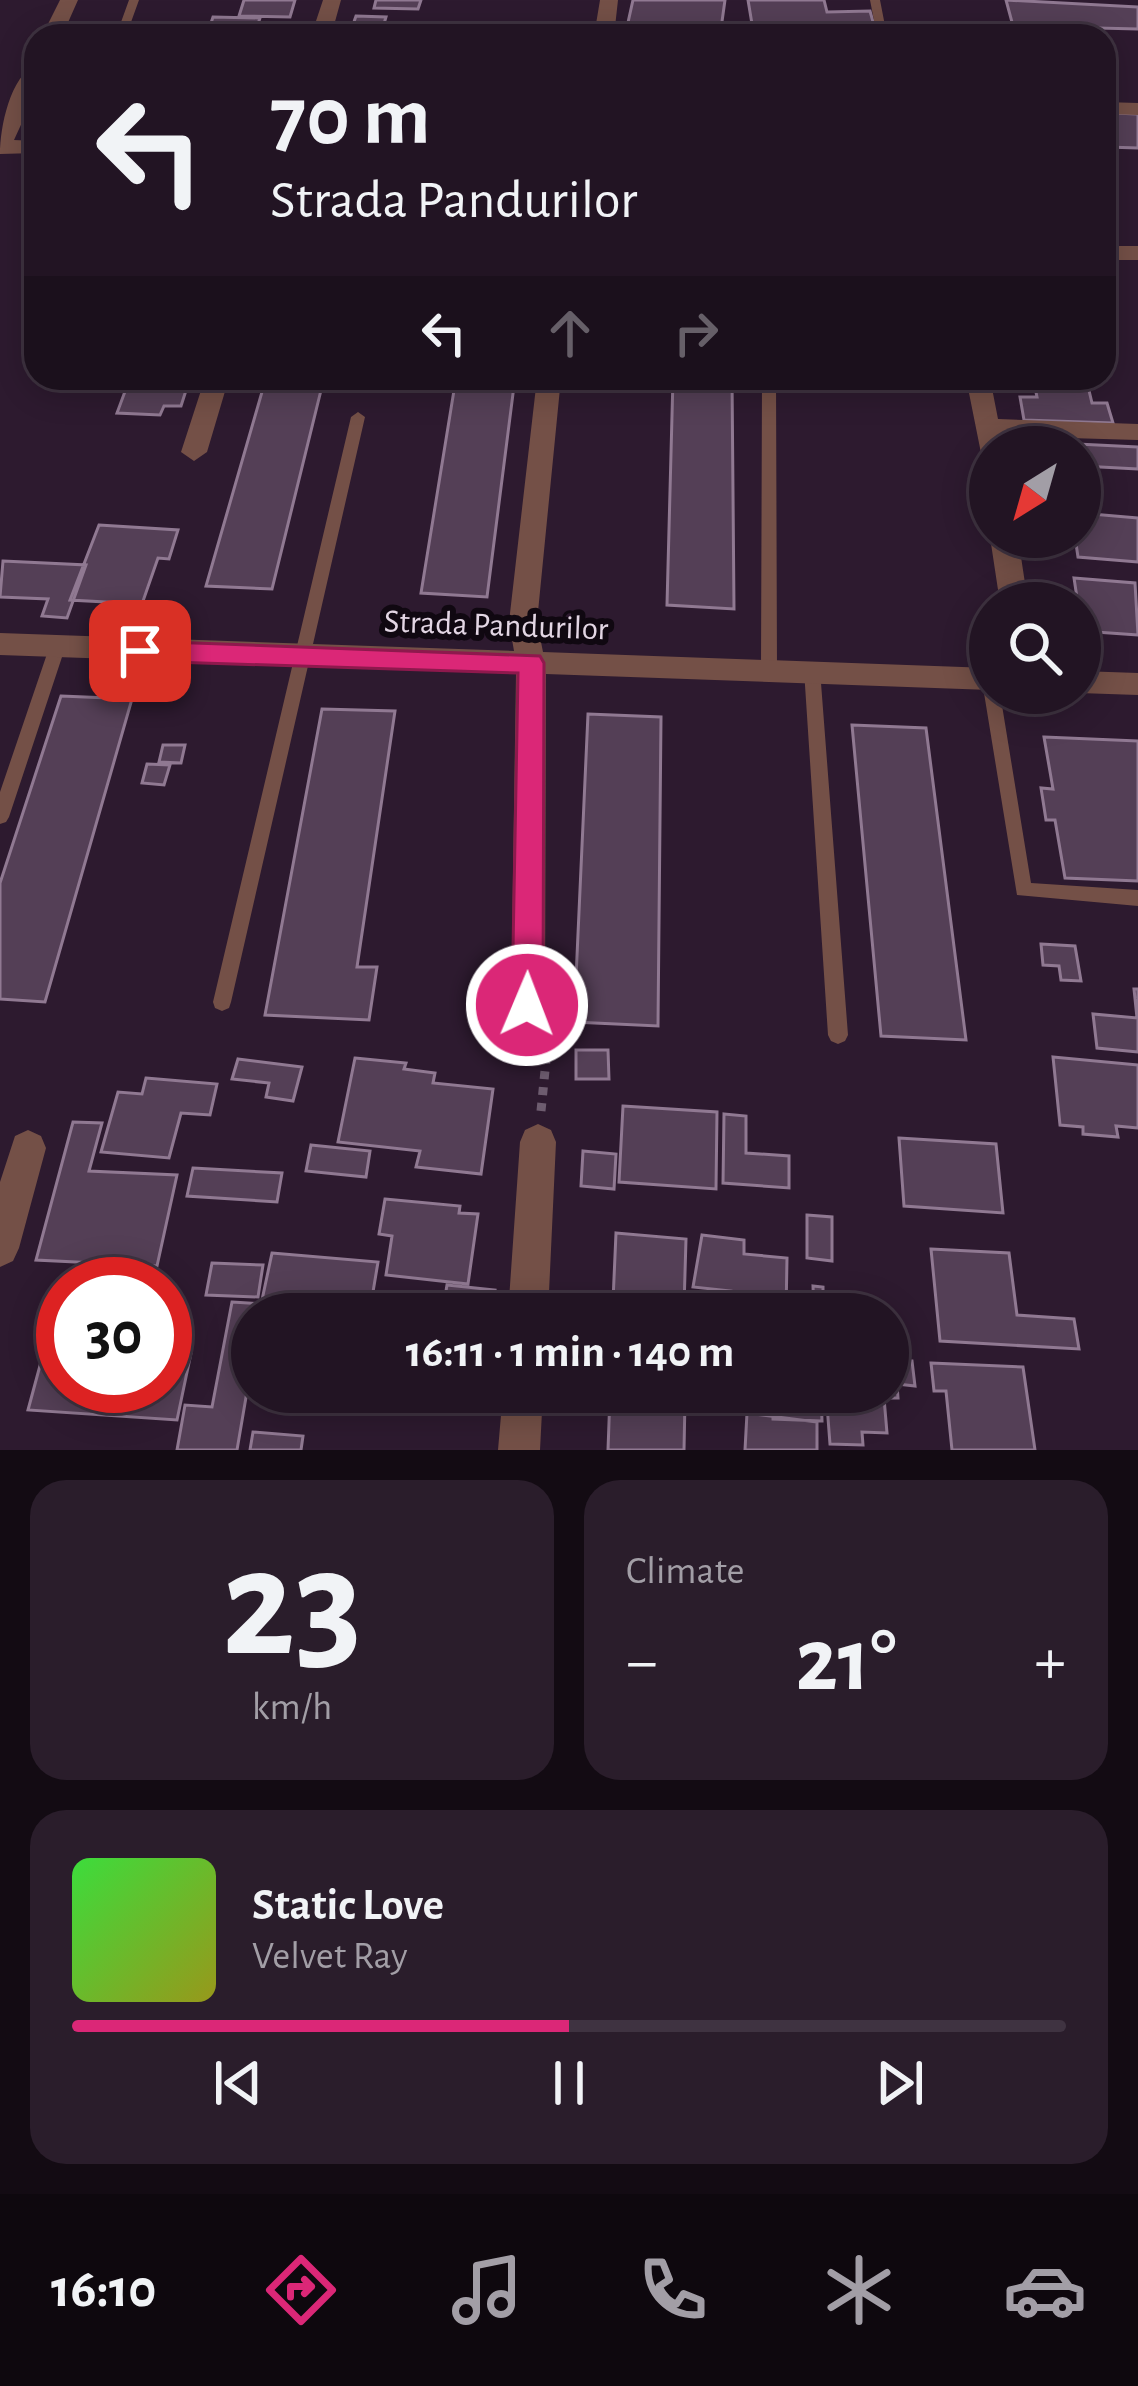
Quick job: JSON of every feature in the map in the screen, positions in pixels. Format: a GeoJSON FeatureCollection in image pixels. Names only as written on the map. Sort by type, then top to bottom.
{"type":"FeatureCollection","features":[{"type":"Feature","properties":{"kind":"street"},"geometry":{"type":"LineString","coordinates":[[1,147],[24,96]]}},
{"type":"Feature","properties":{"kind":"street"},"geometry":{"type":"LineString","coordinates":[[194,452],[213,390]]}},
{"type":"Feature","properties":{"kind":"street"},"geometry":{"type":"LineString","coordinates":[[527,1005],[531,663],[523,622],[547,390]]}},
{"type":"Feature","properties":{"kind":"street"},"geometry":{"type":"LineString","coordinates":[[980,390],[987,426]]}},
{"type":"Feature","properties":{"kind":"street"},"geometry":{"type":"LineString","coordinates":[[1101,433],[1138,432]]}},
{"type":"Feature","properties":{"kind":"street","name":"Strada Pandurilor"},"geometry":{"type":"LineString","coordinates":[[0,644],[770,668],[969,679]]}},
{"type":"Feature","properties":{"kind":"street"},"geometry":{"type":"LineString","coordinates":[[1101,683],[1138,684]]}},
{"type":"Feature","properties":{"kind":"street"},"geometry":{"type":"LineString","coordinates":[[529,1293],[538,1142]]}},
{"type":"Feature","properties":{"kind":"street"},"geometry":{"type":"LineString","coordinates":[[0,1248],[28,1148]]}},
{"type":"Feature","properties":{"kind":"street"},"geometry":{"type":"LineString","coordinates":[[520,1450],[522,1413]]}},
{"type":"Feature","properties":{"kind":"lane"},"geometry":{"type":"LineString","coordinates":[[769,390],[770,668]]}},
{"type":"Feature","properties":{"kind":"lane"},"geometry":{"type":"LineString","coordinates":[[222,1002],[358,417]]}},
{"type":"Feature","properties":{"kind":"lane"},"geometry":{"type":"LineString","coordinates":[[0,817],[57,648]]}},
{"type":"Feature","properties":{"kind":"lane"},"geometry":{"type":"LineString","coordinates":[[812,670],[838,1035]]}},
{"type":"Feature","properties":{"kind":"lane"},"geometry":{"type":"LineString","coordinates":[[995,714],[1023,890],[1138,898]]}},
{"type":"Feature","properties":{"kind":"path"},"geometry":{"type":"LineString","coordinates":[[527,1005],[550,1017],[538,1142]]}},
{"type":"Feature","properties":{"kind":"building"},"geometry":{"type":"Polygon","coordinates":[[[244,0],[295,0],[290,17],[239,16],[244,0]]]}},
{"type":"Feature","properties":{"kind":"building"},"geometry":{"type":"Polygon","coordinates":[[[376,0],[421,0],[418,9],[374,8],[376,0]]]}},
{"type":"Feature","properties":{"kind":"building"},"geometry":{"type":"Polygon","coordinates":[[[633,0],[725,0],[722,24],[628,24],[633,0]]]}},
{"type":"Feature","properties":{"kind":"building"},"geometry":{"type":"Polygon","coordinates":[[[748,0],[824,0],[827,12],[870,11],[874,24],[752,24],[748,0]]]}},
{"type":"Feature","properties":{"kind":"building"},"geometry":{"type":"Polygon","coordinates":[[[1006,0],[1138,7],[1138,29],[1116,28],[1116,24],[1012,24],[1006,0]]]}},
{"type":"Feature","properties":{"kind":"building"},"geometry":{"type":"Polygon","coordinates":[[[356,16],[386,17],[384,24],[353,24],[356,16]]]}},
{"type":"Feature","properties":{"kind":"building"},"geometry":{"type":"Polygon","coordinates":[[[213,17],[260,18],[258,24],[211,24],[213,17]]]}},
{"type":"Feature","properties":{"kind":"building"},"geometry":{"type":"Polygon","coordinates":[[[1116,113],[1138,114],[1138,148],[1116,147],[1116,113]]]}},
{"type":"Feature","properties":{"kind":"building"},"geometry":{"type":"Polygon","coordinates":[[[126,390],[186,390],[181,406],[164,406],[160,415],[117,413],[126,390]]]}},
{"type":"Feature","properties":{"kind":"building"},"geometry":{"type":"Polygon","coordinates":[[[263,390],[321,390],[272,589],[206,586],[263,390]]]}},
{"type":"Feature","properties":{"kind":"building"},"geometry":{"type":"Polygon","coordinates":[[[454,390],[513,390],[487,597],[421,593],[454,390]]]}},
{"type":"Feature","properties":{"kind":"building"},"geometry":{"type":"Polygon","coordinates":[[[673,390],[732,390],[734,609],[667,605],[673,390]]]}},
{"type":"Feature","properties":{"kind":"building"},"geometry":{"type":"Polygon","coordinates":[[[1036,390],[1089,390],[1092,403],[1107,403],[1113,423],[1024,420],[1020,397],[1037,397],[1036,390]]]}},
{"type":"Feature","properties":{"kind":"building"},"geometry":{"type":"Polygon","coordinates":[[[1101,445],[1138,447],[1138,469],[1101,467],[1101,445]]]}},
{"type":"Feature","properties":{"kind":"building"},"geometry":{"type":"Polygon","coordinates":[[[1101,515],[1138,518],[1138,562],[1090,558],[1101,558],[1101,515]]]}},
{"type":"Feature","properties":{"kind":"building"},"geometry":{"type":"Polygon","coordinates":[[[99,525],[178,530],[169,559],[158,558],[142,604],[70,600],[99,525]]]}},
{"type":"Feature","properties":{"kind":"building"},"geometry":{"type":"Polygon","coordinates":[[[3,561],[86,565],[67,618],[42,616],[48,599],[0,597],[3,561]]]}},
{"type":"Feature","properties":{"kind":"building"},"geometry":{"type":"Polygon","coordinates":[[[1074,578],[1135,583],[1138,635],[1101,632],[1101,582],[1075,582],[1074,578]]]}},
{"type":"Feature","properties":{"kind":"building"},"geometry":{"type":"Polygon","coordinates":[[[61,696],[132,699],[45,1002],[0,999],[0,883],[61,696]]]}},
{"type":"Feature","properties":{"kind":"building"},"geometry":{"type":"Polygon","coordinates":[[[322,709],[395,711],[357,967],[377,967],[369,1020],[265,1015],[322,709]]]}},
{"type":"Feature","properties":{"kind":"building"},"geometry":{"type":"Polygon","coordinates":[[[588,714],[661,717],[658,1026],[574,1022],[588,714]]]}},
{"type":"Feature","properties":{"kind":"building"},"geometry":{"type":"Polygon","coordinates":[[[852,725],[926,728],[966,1040],[881,1036],[852,725]]]}},
{"type":"Feature","properties":{"kind":"building"},"geometry":{"type":"Polygon","coordinates":[[[1044,737],[1138,741],[1138,881],[1065,878],[1055,820],[1046,820],[1041,788],[1053,789],[1044,737]]]}},
{"type":"Feature","properties":{"kind":"building"},"geometry":{"type":"Polygon","coordinates":[[[163,745],[185,745],[181,763],[159,762],[163,745]]]}},
{"type":"Feature","properties":{"kind":"building"},"geometry":{"type":"Polygon","coordinates":[[[147,764],[170,765],[164,785],[142,783],[147,764]]]}},
{"type":"Feature","properties":{"kind":"building"},"geometry":{"type":"Polygon","coordinates":[[[1041,944],[1075,946],[1081,981],[1061,980],[1059,966],[1043,965],[1041,944]]]}},
{"type":"Feature","properties":{"kind":"building"},"geometry":{"type":"Polygon","coordinates":[[[1134,989],[1138,989],[1138,1052],[1097,1048],[1093,1014],[1137,1018],[1134,989]]]}},
{"type":"Feature","properties":{"kind":"building"},"geometry":{"type":"Polygon","coordinates":[[[576,1050],[608,1050],[609,1079],[576,1079],[576,1050]]]}},
{"type":"Feature","properties":{"kind":"building"},"geometry":{"type":"Polygon","coordinates":[[[1053,1057],[1138,1065],[1138,1128],[1116,1126],[1118,1137],[1083,1134],[1083,1127],[1060,1125],[1053,1057]]]}},
{"type":"Feature","properties":{"kind":"building"},"geometry":{"type":"Polygon","coordinates":[[[355,1058],[406,1063],[404,1069],[435,1073],[433,1083],[493,1089],[481,1174],[416,1167],[420,1151],[338,1142],[355,1058]]]}},
{"type":"Feature","properties":{"kind":"building"},"geometry":{"type":"Polygon","coordinates":[[[238,1059],[302,1067],[293,1101],[266,1097],[269,1083],[232,1079],[238,1059]]]}},
{"type":"Feature","properties":{"kind":"building"},"geometry":{"type":"Polygon","coordinates":[[[146,1078],[217,1084],[210,1115],[181,1113],[169,1158],[101,1152],[118,1092],[142,1094],[146,1078]]]}},
{"type":"Feature","properties":{"kind":"building"},"geometry":{"type":"Polygon","coordinates":[[[623,1106],[717,1112],[716,1189],[619,1182],[623,1106]]]}},
{"type":"Feature","properties":{"kind":"building"},"geometry":{"type":"Polygon","coordinates":[[[724,1114],[746,1116],[746,1153],[789,1156],[789,1188],[723,1183],[724,1114]]]}},
{"type":"Feature","properties":{"kind":"building"},"geometry":{"type":"Polygon","coordinates":[[[73,1122],[102,1123],[89,1171],[177,1175],[159,1257],[37,1257],[73,1122]]]}},
{"type":"Feature","properties":{"kind":"building"},"geometry":{"type":"Polygon","coordinates":[[[899,1138],[996,1144],[1003,1213],[904,1206],[899,1138]]]}},
{"type":"Feature","properties":{"kind":"building"},"geometry":{"type":"Polygon","coordinates":[[[311,1145],[370,1151],[366,1177],[306,1171],[311,1145]]]}},
{"type":"Feature","properties":{"kind":"building"},"geometry":{"type":"Polygon","coordinates":[[[583,1151],[616,1154],[614,1189],[581,1186],[583,1151]]]}},
{"type":"Feature","properties":{"kind":"building"},"geometry":{"type":"Polygon","coordinates":[[[193,1168],[282,1173],[277,1202],[187,1196],[193,1168]]]}},
{"type":"Feature","properties":{"kind":"building"},"geometry":{"type":"Polygon","coordinates":[[[385,1199],[460,1206],[459,1213],[478,1214],[468,1284],[386,1275],[392,1236],[379,1234],[385,1199]]]}},
{"type":"Feature","properties":{"kind":"building"},"geometry":{"type":"Polygon","coordinates":[[[807,1215],[832,1217],[832,1261],[807,1258],[807,1215]]]}},
{"type":"Feature","properties":{"kind":"building"},"geometry":{"type":"Polygon","coordinates":[[[616,1233],[686,1239],[684,1293],[613,1293],[616,1233]]]}},
{"type":"Feature","properties":{"kind":"building"},"geometry":{"type":"Polygon","coordinates":[[[702,1235],[744,1240],[744,1254],[787,1258],[786,1293],[693,1287],[702,1235]]]}},
{"type":"Feature","properties":{"kind":"building"},"geometry":{"type":"Polygon","coordinates":[[[931,1249],[1009,1253],[1017,1315],[1074,1319],[1079,1349],[940,1341],[931,1249]]]}},
{"type":"Feature","properties":{"kind":"building"},"geometry":{"type":"Polygon","coordinates":[[[272,1253],[378,1262],[373,1293],[263,1293],[272,1253]]]}},
{"type":"Feature","properties":{"kind":"building"},"geometry":{"type":"Polygon","coordinates":[[[212,1263],[263,1265],[259,1293],[206,1295],[212,1263]]]}},
{"type":"Feature","properties":{"kind":"building"},"geometry":{"type":"Polygon","coordinates":[[[447,1285],[495,1290],[494,1293],[446,1293],[447,1285]]]}},
{"type":"Feature","properties":{"kind":"building"},"geometry":{"type":"Polygon","coordinates":[[[231,1307],[231,1413],[243,1413],[237,1450],[177,1450],[184,1413],[192,1413],[192,1406],[212,1407],[231,1307]]]}},
{"type":"Feature","properties":{"kind":"building"},"geometry":{"type":"Polygon","coordinates":[[[909,1361],[912,1361],[915,1386],[909,1385],[909,1361]]]}},
{"type":"Feature","properties":{"kind":"building"},"geometry":{"type":"Polygon","coordinates":[[[931,1363],[1023,1367],[1035,1450],[952,1450],[946,1391],[934,1391],[931,1363]]]}},
{"type":"Feature","properties":{"kind":"building"},"geometry":{"type":"Polygon","coordinates":[[[36,1380],[36,1411],[28,1410],[36,1380]]]}},
{"type":"Feature","properties":{"kind":"building"},"geometry":{"type":"Polygon","coordinates":[[[73,1413],[178,1413],[177,1420],[73,1413]]]}},
{"type":"Feature","properties":{"kind":"building"},"geometry":{"type":"Polygon","coordinates":[[[609,1413],[685,1413],[684,1450],[608,1450],[609,1413]]]}},
{"type":"Feature","properties":{"kind":"building"},"geometry":{"type":"Polygon","coordinates":[[[747,1413],[817,1422],[817,1450],[745,1450],[747,1413]]]}},
{"type":"Feature","properties":{"kind":"building"},"geometry":{"type":"Polygon","coordinates":[[[773,1413],[822,1413],[822,1421],[773,1419],[773,1413]]]}},
{"type":"Feature","properties":{"kind":"building"},"geometry":{"type":"Polygon","coordinates":[[[828,1413],[885,1413],[887,1433],[862,1432],[863,1445],[830,1444],[828,1413]]]}},
{"type":"Feature","properties":{"kind":"building"},"geometry":{"type":"Polygon","coordinates":[[[253,1432],[303,1436],[301,1450],[250,1450],[253,1432]]]}},
{"type":"Feature","properties":{"kind":"route"},"geometry":{"type":"LineString","coordinates":[[140,651],[531,663],[527,1005]]}}]}
